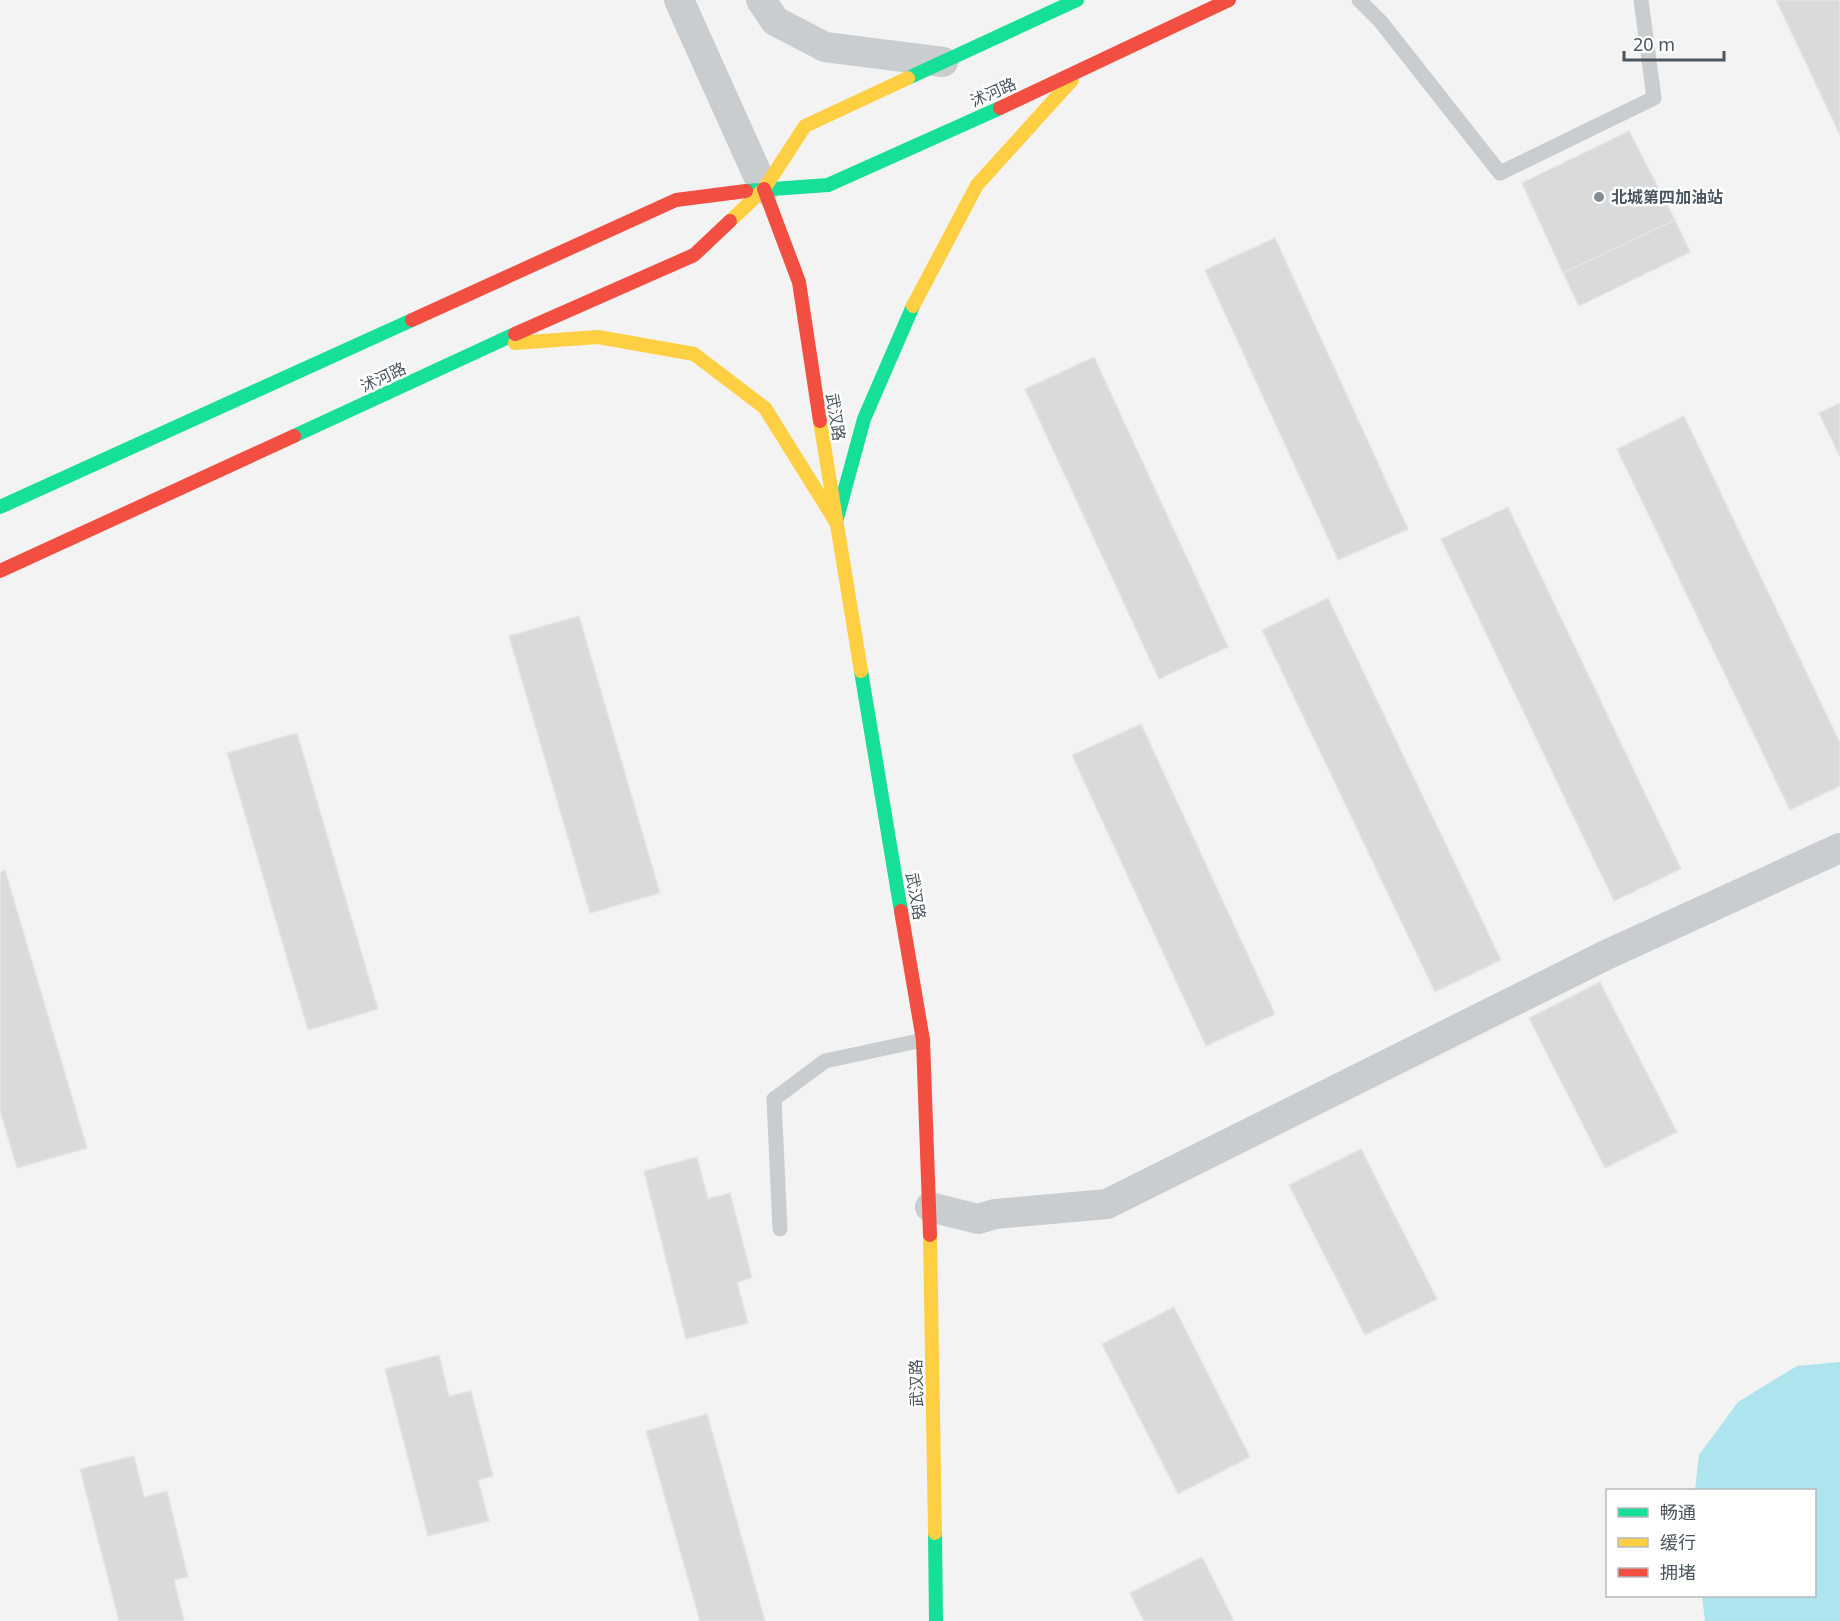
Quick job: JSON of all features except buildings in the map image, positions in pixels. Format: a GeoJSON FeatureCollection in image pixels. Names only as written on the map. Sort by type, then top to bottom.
{"type":"FeatureCollection","features":[{"type":"Feature","properties":{"kind":"main road","name":"沭河路"},"geometry":{"type":"LineString","coordinates":[[0,571],[493,344],[694,255],[764,189],[805,126],[1077,0]]}},
{"type":"Feature","properties":{"kind":"main road","name":"沭河路"},"geometry":{"type":"LineString","coordinates":[[0,507],[676,200],[764,189],[828,185],[1081,71],[1229,0]]}},
{"type":"Feature","properties":{"kind":"main road"},"geometry":{"type":"LineString","coordinates":[[836,522],[864,419],[918,293],[971,195],[977,185],[1081,71]]}},
{"type":"Feature","properties":{"kind":"main road","name":"武汉路"},"geometry":{"type":"LineString","coordinates":[[764,189],[799,282],[836,522],[923,1040],[930,1207],[936,1621]]}},
{"type":"Feature","properties":{"kind":"main road"},"geometry":{"type":"LineString","coordinates":[[493,344],[598,338],[694,354],[765,408],[836,522]]}},
{"type":"Feature","properties":{"kind":"street"},"geometry":{"type":"LineString","coordinates":[[679,0],[764,189]]}},
{"type":"Feature","properties":{"kind":"street"},"geometry":{"type":"LineString","coordinates":[[761,0],[775,21],[825,48],[943,62]]}},
{"type":"Feature","properties":{"kind":"street"},"geometry":{"type":"LineString","coordinates":[[930,1207],[978,1219],[995,1214],[1107,1204],[1606,955],[1840,848]]}},
{"type":"Feature","properties":{"kind":"lane"},"geometry":{"type":"LineString","coordinates":[[1359,0],[1381,22],[1500,173],[1654,98],[1641,0]]}},
{"type":"Feature","properties":{"kind":"lane"},"geometry":{"type":"LineString","coordinates":[[780,1229],[774,1099],[825,1061],[923,1040]]}},
{"type":"Feature","properties":{"kind":"water"},"geometry":{"type":"Polygon","coordinates":[[[1840,1362],[1840,1621],[1705,1621],[1702,1597],[1816,1597],[1816,1489],[1695,1489],[1699,1455],[1738,1402],[1797,1366],[1840,1362]]]}},
{"type":"Feature","properties":{"kind":"traffic: fast"},"geometry":{"type":"LineString","coordinates":[[908,78],[1077,0]]}},
{"type":"Feature","properties":{"kind":"traffic: fast"},"geometry":{"type":"LineString","coordinates":[[746,191],[828,185],[1000,108]]}},
{"type":"Feature","properties":{"kind":"traffic: fast"},"geometry":{"type":"LineString","coordinates":[[836,522],[864,419],[913,306]]}},
{"type":"Feature","properties":{"kind":"traffic: fast"},"geometry":{"type":"LineString","coordinates":[[0,507],[412,320]]}},
{"type":"Feature","properties":{"kind":"traffic: fast"},"geometry":{"type":"LineString","coordinates":[[294,436],[515,334]]}},
{"type":"Feature","properties":{"kind":"traffic: fast"},"geometry":{"type":"LineString","coordinates":[[861,671],[901,911]]}},
{"type":"Feature","properties":{"kind":"traffic: fast"},"geometry":{"type":"LineString","coordinates":[[935,1533],[936,1621]]}},
{"type":"Feature","properties":{"kind":"traffic: slow"},"geometry":{"type":"LineString","coordinates":[[730,221],[764,189],[805,126],[908,78]]}},
{"type":"Feature","properties":{"kind":"traffic: slow"},"geometry":{"type":"LineString","coordinates":[[913,306],[977,185],[1072,80]]}},
{"type":"Feature","properties":{"kind":"traffic: slow"},"geometry":{"type":"LineString","coordinates":[[515,343],[598,337],[694,354],[765,408],[836,522]]}},
{"type":"Feature","properties":{"kind":"traffic: slow"},"geometry":{"type":"LineString","coordinates":[[820,421],[861,671]]}},
{"type":"Feature","properties":{"kind":"traffic: slow"},"geometry":{"type":"LineString","coordinates":[[930,1235],[935,1533]]}},
{"type":"Feature","properties":{"kind":"traffic: jam"},"geometry":{"type":"LineString","coordinates":[[1000,108],[1229,0]]}},
{"type":"Feature","properties":{"kind":"traffic: jam"},"geometry":{"type":"LineString","coordinates":[[764,189],[799,282],[820,421]]}},
{"type":"Feature","properties":{"kind":"traffic: jam"},"geometry":{"type":"LineString","coordinates":[[412,320],[676,200],[746,191]]}},
{"type":"Feature","properties":{"kind":"traffic: jam"},"geometry":{"type":"LineString","coordinates":[[515,334],[694,255],[730,221]]}},
{"type":"Feature","properties":{"kind":"traffic: jam"},"geometry":{"type":"LineString","coordinates":[[0,571],[294,436]]}},
{"type":"Feature","properties":{"kind":"traffic: jam"},"geometry":{"type":"LineString","coordinates":[[901,911],[923,1040],[930,1235]]}},
{"type":"Feature","properties":{"kind":"place","name":"北城第四加油站"},"geometry":{"type":"Point","coordinates":[1599,197]}}]}
